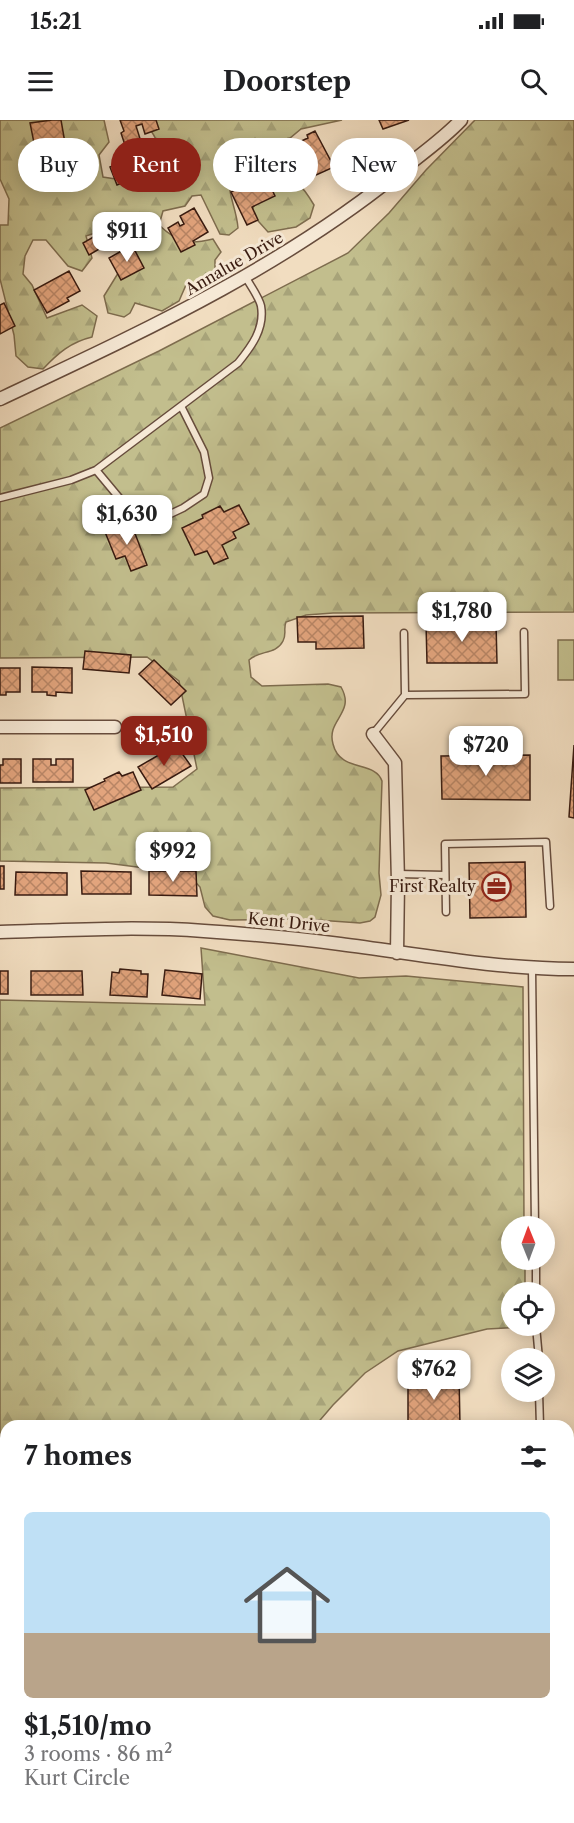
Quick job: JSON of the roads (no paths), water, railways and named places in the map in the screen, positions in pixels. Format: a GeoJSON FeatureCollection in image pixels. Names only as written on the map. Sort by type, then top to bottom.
{"type":"FeatureCollection","features":[{"type":"Feature","properties":{"kind":"street","name":"Annalue Drive"},"geometry":{"type":"LineString","coordinates":[[0,399],[157,324],[286,253],[371,196],[457,122]]}},
{"type":"Feature","properties":{"kind":"street"},"geometry":{"type":"LineString","coordinates":[[0,726],[115,727]]}},
{"type":"Feature","properties":{"kind":"street"},"geometry":{"type":"LineString","coordinates":[[373,734],[395,763],[398,874],[397,953]]}},
{"type":"Feature","properties":{"kind":"street","name":"Kent Drive"},"geometry":{"type":"LineString","coordinates":[[0,932],[117,929],[203,931],[340,944],[460,962],[574,969]]}},
{"type":"Feature","properties":{"kind":"lane"},"geometry":{"type":"LineString","coordinates":[[0,498],[71,480],[96,470],[238,363],[254,343],[261,323],[261,305],[245,276]]}},
{"type":"Feature","properties":{"kind":"lane"},"geometry":{"type":"LineString","coordinates":[[96,470],[126,506],[145,515],[166,516],[204,494],[209,478],[204,452],[181,406]]}},
{"type":"Feature","properties":{"kind":"lane"},"geometry":{"type":"LineString","coordinates":[[405,695],[525,694],[524,632]]}},
{"type":"Feature","properties":{"kind":"lane"},"geometry":{"type":"LineString","coordinates":[[373,734],[405,695],[404,633]]}},
{"type":"Feature","properties":{"kind":"lane"},"geometry":{"type":"LineString","coordinates":[[446,912],[445,844],[546,842],[550,906]]}},
{"type":"Feature","properties":{"kind":"lane"},"geometry":{"type":"LineString","coordinates":[[398,874],[445,875]]}},
{"type":"Feature","properties":{"kind":"lane"},"geometry":{"type":"LineString","coordinates":[[532,968],[535,1216]]}},
{"type":"Feature","properties":{"kind":"lane"},"geometry":{"type":"LineString","coordinates":[[540,1402],[540,1420]]}},
{"type":"Feature","properties":{"kind":"place","name":"First Realty"},"geometry":{"type":"Point","coordinates":[497,886]}}]}
